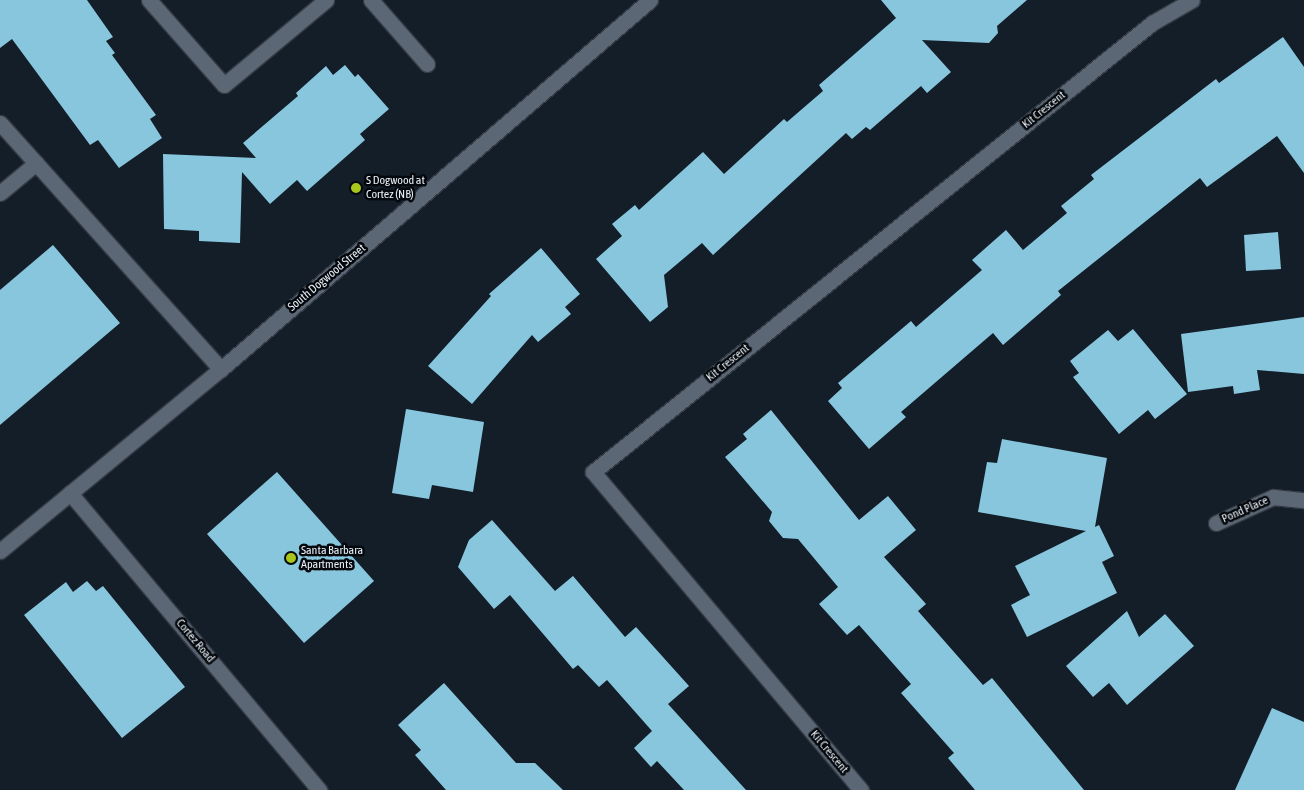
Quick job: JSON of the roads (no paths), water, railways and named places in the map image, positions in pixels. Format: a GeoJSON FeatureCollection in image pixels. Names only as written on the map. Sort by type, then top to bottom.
{"type":"FeatureCollection","features":[{"type":"Feature","properties":{"kind":"street"},"geometry":{"type":"LineString","coordinates":[[149,0],[224,85],[326,0]]}},
{"type":"Feature","properties":{"kind":"street"},"geometry":{"type":"LineString","coordinates":[[371,0],[427,64]]}},
{"type":"Feature","properties":{"kind":"street","name":"South Dogwood Street"},"geometry":{"type":"LineString","coordinates":[[0,551],[221,369],[650,0]]}},
{"type":"Feature","properties":{"kind":"street","name":"Kit Crescent"},"geometry":{"type":"LineString","coordinates":[[861,790],[593,472],[1152,23],[1192,0]]}},
{"type":"Feature","properties":{"kind":"street"},"geometry":{"type":"LineString","coordinates":[[0,123],[221,369]]}},
{"type":"Feature","properties":{"kind":"street"},"geometry":{"type":"LineString","coordinates":[[0,193],[36,163]]}},
{"type":"Feature","properties":{"kind":"street","name":"Cortez Road"},"geometry":{"type":"LineString","coordinates":[[70,493],[319,790]]}},
{"type":"Feature","properties":{"kind":"street","name":"Pond Place"},"geometry":{"type":"LineString","coordinates":[[1216,523],[1273,497],[1304,500]]}},
{"type":"Feature","properties":{"kind":"place","name":"S Dogwood at Cortez (NB)"},"geometry":{"type":"Point","coordinates":[356,188]}},
{"type":"Feature","properties":{"kind":"place","name":"Santa Barbara Apartments"},"geometry":{"type":"Point","coordinates":[291,558]}}]}
